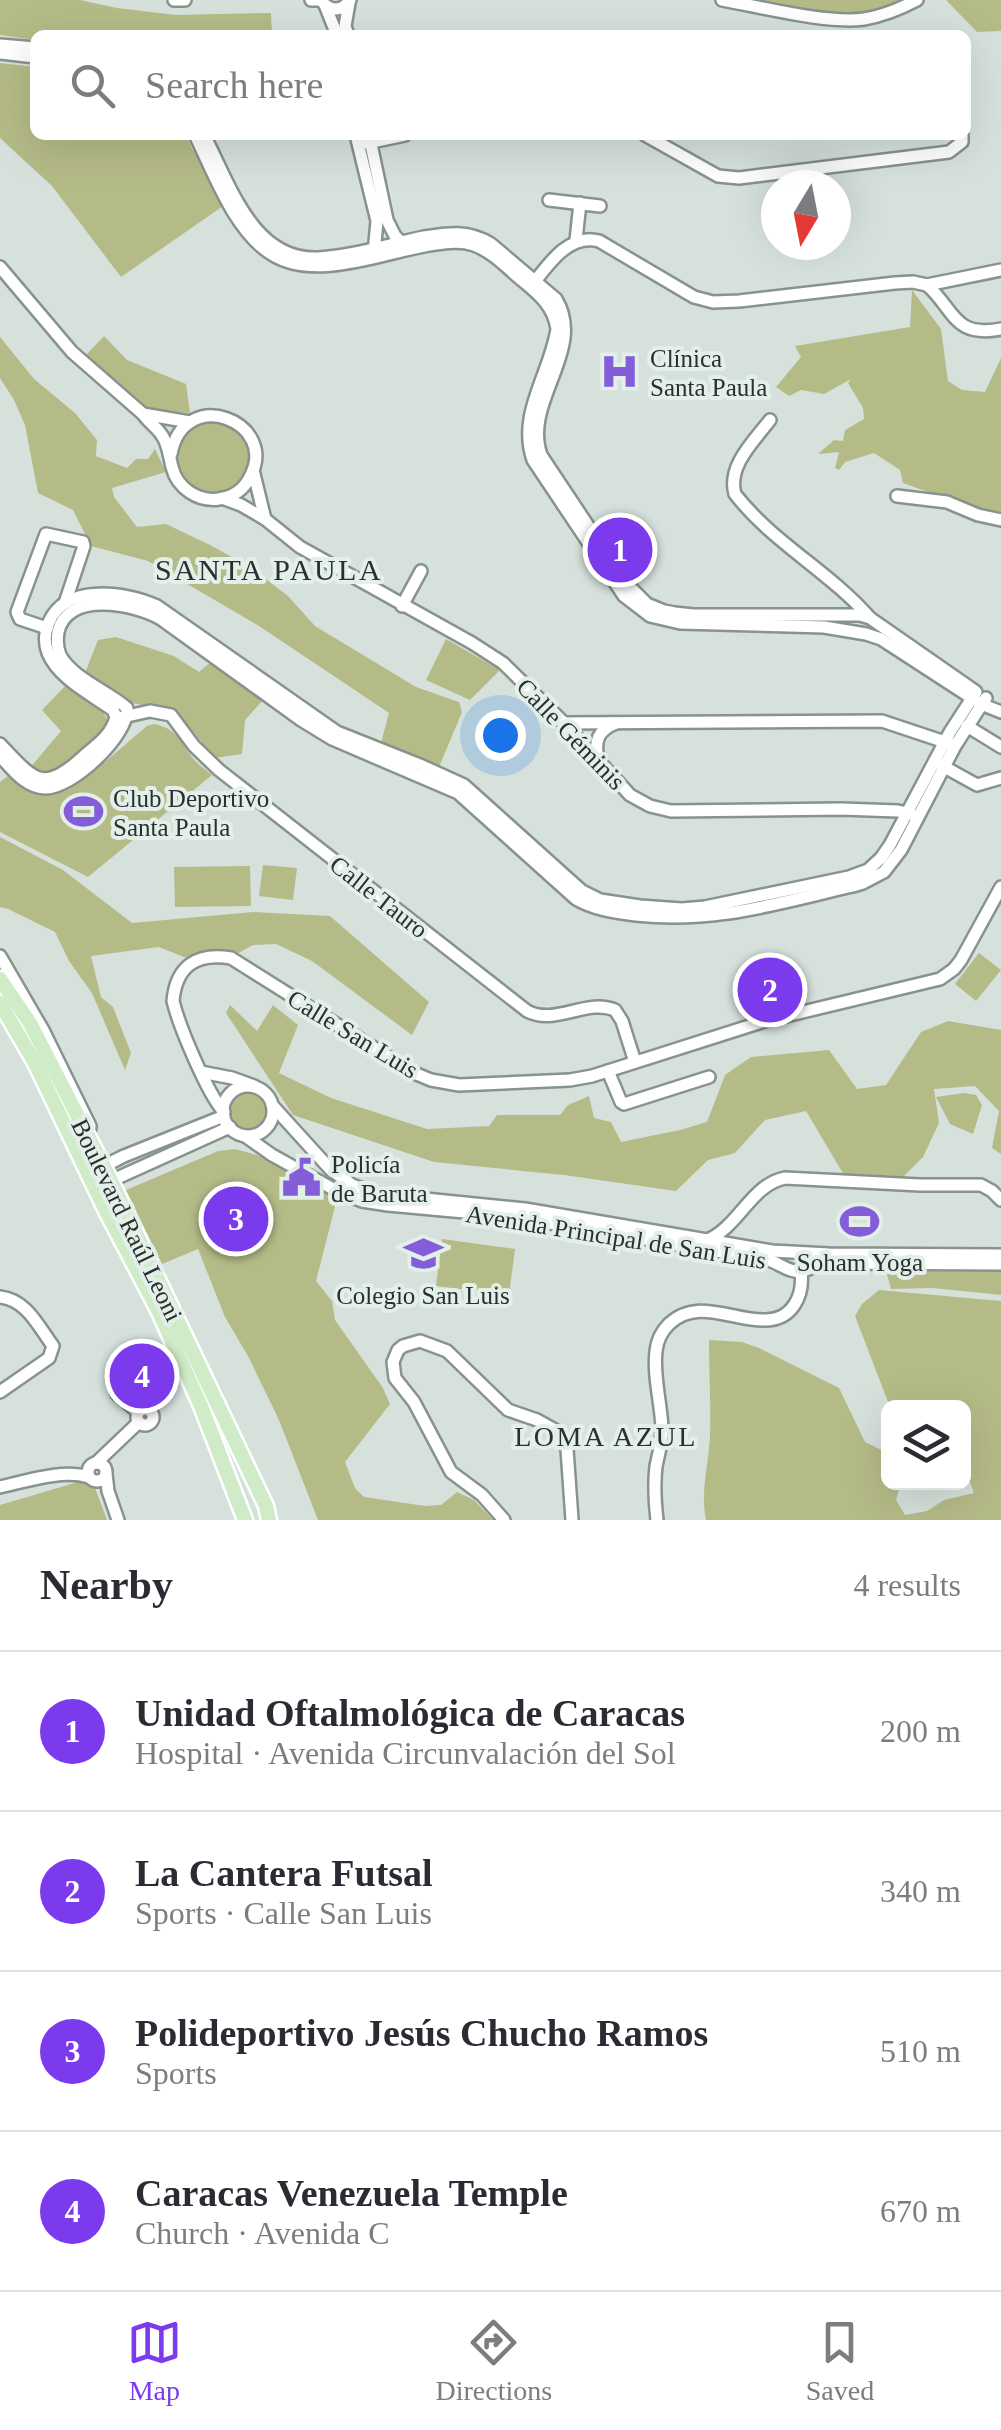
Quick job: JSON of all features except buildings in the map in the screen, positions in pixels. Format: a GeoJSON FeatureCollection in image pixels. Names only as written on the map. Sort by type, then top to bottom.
{"type":"FeatureCollection","features":[{"type":"Feature","properties":{"kind":"main road","name":"Boulevard Raúl Leoni"},"geometry":{"type":"LineString","coordinates":[[0,979],[30,1023],[107,1174],[256,1484],[269,1520]]}},
{"type":"Feature","properties":{"kind":"main road","name":"Boulevard Raúl Leoni"},"geometry":{"type":"LineString","coordinates":[[0,1003],[35,1062],[180,1358],[245,1520]]}},
{"type":"Feature","properties":{"kind":"street"},"geometry":{"type":"LineString","coordinates":[[174,0],[185,0]]}},
{"type":"Feature","properties":{"kind":"street"},"geometry":{"type":"LineString","coordinates":[[310,0],[336,10],[350,1]]}},
{"type":"Feature","properties":{"kind":"street"},"geometry":{"type":"LineString","coordinates":[[722,0],[854,20],[884,14],[917,0]]}},
{"type":"Feature","properties":{"kind":"street"},"geometry":{"type":"LineString","coordinates":[[347,30],[350,1]]}},
{"type":"Feature","properties":{"kind":"street"},"geometry":{"type":"LineString","coordinates":[[323,2],[335,30]]}},
{"type":"Feature","properties":{"kind":"street"},"geometry":{"type":"LineString","coordinates":[[0,44],[30,47]]}},
{"type":"Feature","properties":{"kind":"street"},"geometry":{"type":"LineString","coordinates":[[0,53],[30,56]]}},
{"type":"Feature","properties":{"kind":"street"},"geometry":{"type":"LineString","coordinates":[[197,140],[237,217],[254,240],[272,255],[314,267],[404,246],[470,244],[486,251],[560,305],[566,327],[538,419],[538,448],[631,590],[654,607],[693,615],[846,614],[870,618]]}},
{"type":"Feature","properties":{"kind":"street"},"geometry":{"type":"LineString","coordinates":[[207,140],[244,213],[277,248],[314,258],[374,253]]}},
{"type":"Feature","properties":{"kind":"street"},"geometry":{"type":"LineString","coordinates":[[363,140],[377,221],[374,253]]}},
{"type":"Feature","properties":{"kind":"street"},"geometry":{"type":"LineString","coordinates":[[363,140],[387,220],[404,246]]}},
{"type":"Feature","properties":{"kind":"street"},"geometry":{"type":"LineString","coordinates":[[655,140],[718,176],[739,178],[949,152],[962,140]]}},
{"type":"Feature","properties":{"kind":"street"},"geometry":{"type":"LineString","coordinates":[[549,200],[600,206]]}},
{"type":"Feature","properties":{"kind":"street"},"geometry":{"type":"LineString","coordinates":[[576,240],[580,204]]}},
{"type":"Feature","properties":{"kind":"street"},"geometry":{"type":"LineString","coordinates":[[533,284],[561,252],[576,240],[590,238],[694,297],[713,302],[894,283],[927,285],[1001,270]]}},
{"type":"Feature","properties":{"kind":"street","name":"Calle Géminis"},"geometry":{"type":"LineString","coordinates":[[0,266],[72,352],[158,430],[182,486],[204,498],[241,504],[300,547],[503,663],[636,800],[665,810],[841,809],[912,815]]}},
{"type":"Feature","properties":{"kind":"street"},"geometry":{"type":"LineString","coordinates":[[533,284],[550,306],[557,330],[530,416],[530,450],[624,596],[650,616],[680,624],[846,629],[866,634],[880,639],[981,704]]}},
{"type":"Feature","properties":{"kind":"street"},"geometry":{"type":"LineString","coordinates":[[927,285],[963,326],[1001,329]]}},
{"type":"Feature","properties":{"kind":"street"},"geometry":{"type":"LineString","coordinates":[[143,414],[190,422]]}},
{"type":"Feature","properties":{"kind":"street"},"geometry":{"type":"LineString","coordinates":[[171,454],[179,432],[198,418],[223,416],[238,424],[250,437],[255,462],[244,486],[222,498]]}},
{"type":"Feature","properties":{"kind":"street"},"geometry":{"type":"LineString","coordinates":[[770,420],[737,466],[733,477],[735,494],[786,545],[870,618],[981,704]]}},
{"type":"Feature","properties":{"kind":"street"},"geometry":{"type":"LineString","coordinates":[[253,470],[265,519]]}},
{"type":"Feature","properties":{"kind":"street"},"geometry":{"type":"LineString","coordinates":[[896,496],[947,502],[1001,520]]}},
{"type":"Feature","properties":{"kind":"street"},"geometry":{"type":"LineString","coordinates":[[47,628],[20,619],[16,612],[46,534],[83,542],[65,604]]}},
{"type":"Feature","properties":{"kind":"street"},"geometry":{"type":"LineString","coordinates":[[402,606],[421,571]]}},
{"type":"Feature","properties":{"kind":"street"},"geometry":{"type":"LineString","coordinates":[[844,593],[846,614],[842,621],[846,629]]}},
{"type":"Feature","properties":{"kind":"street"},"geometry":{"type":"LineString","coordinates":[[122,717],[64,674],[52,661],[46,646],[53,614],[65,604],[91,594],[127,597],[157,606],[336,732],[464,785],[589,896],[682,909],[763,902],[852,886],[874,878],[901,850],[912,815],[956,737],[981,704]]}},
{"type":"Feature","properties":{"kind":"street"},"geometry":{"type":"LineString","coordinates":[[0,744],[33,776],[56,778],[109,732],[127,708],[68,665],[59,653],[60,625],[78,608],[92,604],[138,609],[153,614],[332,739],[458,793],[585,904],[610,912],[682,918],[708,917],[763,902]]}},
{"type":"Feature","properties":{"kind":"street"},"geometry":{"type":"LineString","coordinates":[[866,634],[872,629],[870,618]]}},
{"type":"Feature","properties":{"kind":"street","name":"Calle Tauro"},"geometry":{"type":"LineString","coordinates":[[122,717],[150,711],[171,716],[194,746],[231,781],[519,1006],[540,1016],[598,1006],[615,1010],[634,1062]]}},
{"type":"Feature","properties":{"kind":"street"},"geometry":{"type":"LineString","coordinates":[[0,756],[30,784],[44,788],[59,786],[116,738],[122,717]]}},
{"type":"Feature","properties":{"kind":"street"},"geometry":{"type":"LineString","coordinates":[[564,723],[882,721],[1001,747]]}},
{"type":"Feature","properties":{"kind":"street"},"geometry":{"type":"LineString","coordinates":[[599,764],[598,736],[617,722]]}},
{"type":"Feature","properties":{"kind":"street"},"geometry":{"type":"LineString","coordinates":[[940,765],[980,785],[1001,778]]}},
{"type":"Feature","properties":{"kind":"street","name":"Calle San Luis"},"geometry":{"type":"LineString","coordinates":[[226,1118],[201,1072],[172,1001],[181,974],[192,963],[214,956],[232,958],[431,1080],[459,1085],[570,1080],[778,1018],[940,979],[961,960],[1001,887]]}},
{"type":"Feature","properties":{"kind":"street"},"geometry":{"type":"LineString","coordinates":[[0,956],[44,1030],[90,1126],[88,1137]]}},
{"type":"Feature","properties":{"kind":"street"},"geometry":{"type":"LineString","coordinates":[[608,1071],[624,1104],[709,1077]]}},
{"type":"Feature","properties":{"kind":"street"},"geometry":{"type":"LineString","coordinates":[[201,1072],[232,1078],[257,1088],[267,1095],[273,1116],[268,1126],[255,1135],[244,1136],[226,1118],[226,1102],[234,1091],[257,1088]]}},
{"type":"Feature","properties":{"kind":"street","name":"Avenida Principal de San Luis"},"geometry":{"type":"LineString","coordinates":[[272,1105],[330,1169],[367,1192],[525,1209],[739,1246],[804,1253],[1001,1255]]}},
{"type":"Feature","properties":{"kind":"street"},"geometry":{"type":"LineString","coordinates":[[92,1181],[107,1174],[124,1156],[226,1118]]}},
{"type":"Feature","properties":{"kind":"street","name":"Avenida Principal de San Luis"},"geometry":{"type":"LineString","coordinates":[[244,1136],[272,1156],[362,1201],[563,1224],[769,1260],[791,1270],[804,1271],[829,1263],[1001,1264]]}},
{"type":"Feature","properties":{"kind":"street"},"geometry":{"type":"LineString","coordinates":[[706,1240],[730,1226],[766,1185],[786,1178],[981,1185],[1001,1200]]}},
{"type":"Feature","properties":{"kind":"street"},"geometry":{"type":"LineString","coordinates":[[730,1226],[739,1246]]}},
{"type":"Feature","properties":{"kind":"street"},"geometry":{"type":"LineString","coordinates":[[656,1520],[656,1470],[662,1429],[656,1350],[662,1333],[674,1319],[690,1312],[762,1320],[782,1316],[798,1300],[809,1261],[804,1253]]}},
{"type":"Feature","properties":{"kind":"street"},"geometry":{"type":"LineString","coordinates":[[0,1297],[24,1306],[53,1346],[49,1358],[0,1392]]}},
{"type":"Feature","properties":{"kind":"street"},"geometry":{"type":"LineString","coordinates":[[504,1520],[482,1495],[451,1472],[414,1402],[395,1378],[394,1362],[404,1346],[420,1341],[447,1351],[508,1410],[554,1430],[567,1449],[572,1520]]}},
{"type":"Feature","properties":{"kind":"street"},"geometry":{"type":"LineString","coordinates":[[98,1472],[139,1417],[117,1394]]}},
{"type":"Feature","properties":{"kind":"street"},"geometry":{"type":"LineString","coordinates":[[0,1487],[98,1472]]}},
{"type":"Feature","properties":{"kind":"street"},"geometry":{"type":"LineString","coordinates":[[98,1472],[118,1520]]}},
{"type":"Feature","properties":{"kind":"green space"},"geometry":{"type":"Polygon","coordinates":[[[0,0],[80,0],[176,15],[271,13],[272,30],[30,30],[30,39],[0,35],[0,0]]]}},
{"type":"Feature","properties":{"kind":"green space"},"geometry":{"type":"Polygon","coordinates":[[[741,0],[907,0],[868,15],[834,15],[741,0]]]}},
{"type":"Feature","properties":{"kind":"green space"},"geometry":{"type":"Polygon","coordinates":[[[946,0],[1001,0],[1001,31],[977,32],[946,0]]]}},
{"type":"Feature","properties":{"kind":"green space"},"geometry":{"type":"Polygon","coordinates":[[[0,63],[30,66],[30,140],[188,140],[223,206],[121,277],[52,186],[0,138],[0,63]]]}},
{"type":"Feature","properties":{"kind":"green space"},"geometry":{"type":"Polygon","coordinates":[[[912,290],[941,329],[948,381],[962,390],[985,392],[1001,358],[1001,513],[972,508],[903,483],[900,470],[874,453],[845,462],[839,470],[835,468],[839,452],[818,454],[834,440],[843,441],[845,430],[864,419],[863,408],[848,383],[851,379],[824,394],[801,390],[789,396],[776,387],[801,357],[795,346],[910,327],[912,290]]]}},
{"type":"Feature","properties":{"kind":"green space"},"geometry":{"type":"Polygon","coordinates":[[[104,336],[127,360],[186,384],[190,413],[146,409],[86,355],[104,336]]]}},
{"type":"Feature","properties":{"kind":"green space"},"geometry":{"type":"Polygon","coordinates":[[[0,337],[34,379],[75,413],[97,440],[96,456],[127,468],[136,459],[148,459],[155,449],[166,472],[112,488],[114,497],[137,527],[166,524],[210,545],[250,567],[288,596],[315,626],[416,687],[459,702],[462,712],[439,767],[381,743],[389,713],[259,626],[148,561],[91,546],[73,510],[38,493],[25,425],[0,378],[0,337]]]}},
{"type":"Feature","properties":{"kind":"green space"},"geometry":{"type":"Polygon","coordinates":[[[214,420],[228,422],[240,431],[249,443],[249,471],[240,483],[228,492],[214,494],[200,492],[188,483],[179,471],[177,457],[179,443],[188,431],[200,422],[214,420]]]}},
{"type":"Feature","properties":{"kind":"green space"},"geometry":{"type":"Polygon","coordinates":[[[116,637],[174,656],[199,672],[212,661],[264,699],[245,720],[242,754],[215,758],[180,716],[169,710],[126,702],[85,673],[98,640],[116,637]]]}},
{"type":"Feature","properties":{"kind":"green space"},"geometry":{"type":"Polygon","coordinates":[[[446,639],[500,670],[470,700],[426,680],[446,639]]]}},
{"type":"Feature","properties":{"kind":"green space"},"geometry":{"type":"Polygon","coordinates":[[[68,683],[96,702],[108,720],[104,731],[58,775],[45,776],[29,769],[61,731],[42,710],[68,683]]]}},
{"type":"Feature","properties":{"kind":"green space","name":"Club Deportivo Santa Paula"},"geometry":{"type":"Polygon","coordinates":[[[154,724],[173,732],[194,760],[212,775],[88,877],[0,832],[0,782],[9,775],[35,790],[64,789],[154,724]]]}},
{"type":"Feature","properties":{"kind":"green space"},"geometry":{"type":"Polygon","coordinates":[[[0,837],[63,870],[132,923],[253,912],[330,916],[429,1002],[412,1035],[312,961],[276,944],[253,945],[235,955],[184,957],[159,947],[91,956],[101,997],[113,1007],[131,1053],[125,1070],[92,993],[69,961],[55,932],[0,907],[0,837]]]}},
{"type":"Feature","properties":{"kind":"green space"},"geometry":{"type":"Polygon","coordinates":[[[263,865],[297,868],[293,900],[259,896],[263,865]]]}},
{"type":"Feature","properties":{"kind":"green space"},"geometry":{"type":"Polygon","coordinates":[[[250,866],[251,906],[175,907],[174,867],[250,866]]]}},
{"type":"Feature","properties":{"kind":"green space"},"geometry":{"type":"Polygon","coordinates":[[[979,953],[1001,970],[976,1001],[955,984],[979,953]]]}},
{"type":"Feature","properties":{"kind":"green space"},"geometry":{"type":"Polygon","coordinates":[[[788,961],[790,968],[782,970],[792,1010],[761,1017],[746,970],[788,961]]]}},
{"type":"Feature","properties":{"kind":"green space"},"geometry":{"type":"Polygon","coordinates":[[[230,1005],[257,1031],[273,1005],[298,1025],[279,1073],[331,1098],[427,1129],[489,1126],[497,1115],[560,1115],[568,1105],[589,1096],[594,1118],[611,1122],[621,1142],[707,1122],[725,1075],[751,1057],[829,1050],[857,1089],[886,1085],[921,1032],[948,1021],[1001,1030],[1001,1154],[992,1148],[999,1111],[975,1086],[934,1089],[939,1123],[923,1157],[904,1176],[844,1175],[806,1111],[765,1120],[735,1153],[708,1160],[676,1191],[434,1162],[293,1115],[226,1013],[230,1005]]]}},
{"type":"Feature","properties":{"kind":"green space"},"geometry":{"type":"Polygon","coordinates":[[[248,1087],[265,1094],[272,1111],[265,1128],[248,1135],[231,1128],[224,1111],[231,1094],[248,1087]]]}},
{"type":"Feature","properties":{"kind":"green space"},"geometry":{"type":"Polygon","coordinates":[[[976,1095],[982,1105],[973,1134],[950,1124],[936,1097],[976,1095]]]}},
{"type":"Feature","properties":{"kind":"green space"},"geometry":{"type":"Polygon","coordinates":[[[235,1149],[257,1155],[338,1195],[316,1281],[332,1301],[335,1320],[390,1404],[345,1462],[355,1488],[364,1497],[425,1506],[441,1505],[457,1492],[474,1500],[493,1520],[318,1520],[279,1420],[225,1317],[198,1249],[162,1264],[126,1190],[218,1151],[235,1149]]]}},
{"type":"Feature","properties":{"kind":"green space"},"geometry":{"type":"Polygon","coordinates":[[[442,1239],[515,1249],[509,1295],[436,1286],[442,1239]]]}},
{"type":"Feature","properties":{"kind":"green space"},"geometry":{"type":"Polygon","coordinates":[[[886,1271],[1001,1272],[1001,1295],[933,1288],[891,1289],[886,1271]]]}},
{"type":"Feature","properties":{"kind":"green space"},"geometry":{"type":"Polygon","coordinates":[[[879,1290],[1001,1301],[1001,1520],[706,1520],[709,1340],[742,1342],[759,1348],[839,1388],[865,1442],[881,1450],[881,1490],[899,1490],[896,1500],[905,1515],[974,1493],[971,1400],[887,1400],[855,1316],[879,1290]]]}},
{"type":"Feature","properties":{"kind":"green space"},"geometry":{"type":"Polygon","coordinates":[[[78,1482],[95,1488],[107,1520],[0,1520],[0,1505],[78,1482]]]}},
{"type":"Feature","properties":{"kind":"place","name":"Clínica Santa Paula"},"geometry":{"type":"Point","coordinates":[620,372]}},
{"type":"Feature","properties":{"kind":"place","name":"Unidad Oftalmológica de Caracas"},"geometry":{"type":"Point","coordinates":[620,550]}},
{"type":"Feature","properties":{"kind":"place","name":"Club Deportivo Santa Paula"},"geometry":{"type":"Point","coordinates":[83,812]}},
{"type":"Feature","properties":{"kind":"place","name":"La Cantera Futsal"},"geometry":{"type":"Point","coordinates":[770,990]}},
{"type":"Feature","properties":{"kind":"place","name":"Policía de Baruta"},"geometry":{"type":"Point","coordinates":[301,1178]}},
{"type":"Feature","properties":{"kind":"place","name":"Polideportivo Jesús Chucho Ramos"},"geometry":{"type":"Point","coordinates":[236,1219]}},
{"type":"Feature","properties":{"kind":"place","name":"Soham Yoga"},"geometry":{"type":"Point","coordinates":[860,1221]}},
{"type":"Feature","properties":{"kind":"place","name":"Colegio San Luis"},"geometry":{"type":"Point","coordinates":[423,1254]}},
{"type":"Feature","properties":{"kind":"place","name":"Caracas Venezuela Temple"},"geometry":{"type":"Point","coordinates":[142,1376]}},
{"type":"Feature","properties":{"kind":"district","name":"SANTA PAULA"},"geometry":{"type":"Point","coordinates":[269,569]}},
{"type":"Feature","properties":{"kind":"district","name":"LOMA AZUL"},"geometry":{"type":"Point","coordinates":[606,1436]}}]}
